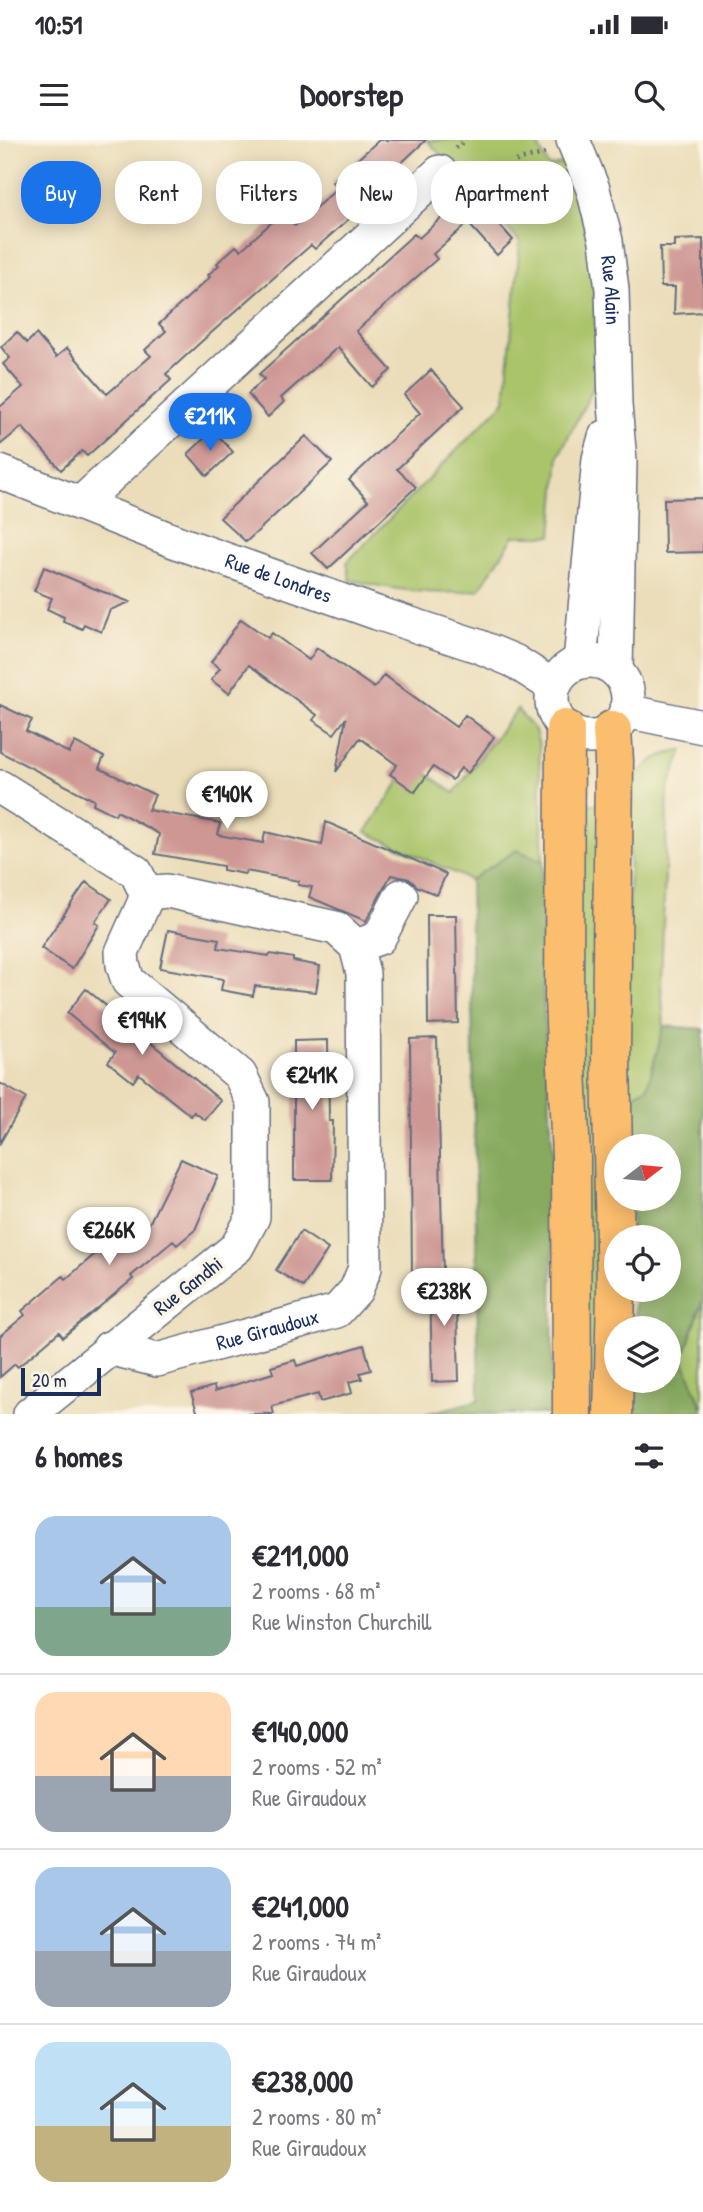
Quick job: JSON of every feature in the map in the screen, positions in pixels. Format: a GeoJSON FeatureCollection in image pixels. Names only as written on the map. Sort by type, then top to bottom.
{"type":"FeatureCollection","features":[{"type":"Feature","properties":{"kind":"highway"},"geometry":{"type":"LineString","coordinates":[[613,1414],[616,1291],[611,1058],[614,761],[619,721]]}},
{"type":"Feature","properties":{"kind":"highway"},"geometry":{"type":"LineString","coordinates":[[565,729],[564,1000],[572,1157],[572,1414]]}},
{"type":"Feature","properties":{"kind":"street","name":"Rue Alain"},"geometry":{"type":"LineString","coordinates":[[573,140],[593,189],[606,241],[612,289],[615,405],[620,461],[616,671]]}},
{"type":"Feature","properties":{"kind":"street"},"geometry":{"type":"LineString","coordinates":[[80,504],[431,180]]}},
{"type":"Feature","properties":{"kind":"street","name":"Rue Alain"},"geometry":{"type":"LineString","coordinates":[[580,662],[599,459],[615,405]]}},
{"type":"Feature","properties":{"kind":"street","name":"Rue de Londres"},"geometry":{"type":"LineString","coordinates":[[0,472],[180,543],[478,646],[514,661],[553,686]]}},
{"type":"Feature","properties":{"kind":"street"},"geometry":{"type":"LineString","coordinates":[[593,660],[605,663],[616,671],[627,690],[628,701],[619,721],[601,736],[588,738],[565,729],[555,716],[551,701],[553,686],[559,675],[568,666],[593,660]]}},
{"type":"Feature","properties":{"kind":"street"},"geometry":{"type":"LineString","coordinates":[[619,721],[703,727]]}},
{"type":"Feature","properties":{"kind":"street"},"geometry":{"type":"LineString","coordinates":[[0,787],[136,872],[146,893],[167,891],[336,928],[356,946],[379,938],[401,896]]}},
{"type":"Feature","properties":{"kind":"street","name":"Rue Gandhi"},"geometry":{"type":"LineString","coordinates":[[30,1414],[237,1247],[253,1217],[253,1102],[240,1075],[128,981],[125,973],[122,952],[146,893]]}},
{"type":"Feature","properties":{"kind":"street","name":"Rue Giraudoux"},"geometry":{"type":"LineString","coordinates":[[110,1348],[158,1360],[337,1311],[356,1290],[365,1268],[363,974],[356,946]]}},
{"type":"Feature","properties":{"kind":"green space"},"geometry":{"type":"Polygon","coordinates":[[[427,140],[535,140],[546,161],[446,161],[427,140]]]}},
{"type":"Feature","properties":{"kind":"green space"},"geometry":{"type":"Polygon","coordinates":[[[573,184],[592,255],[599,377],[559,455],[552,536],[514,536],[479,590],[447,593],[414,591],[350,580],[347,562],[505,401],[520,242],[504,224],[573,224],[573,184]]]}},
{"type":"Feature","properties":{"kind":"green space"},"geometry":{"type":"Polygon","coordinates":[[[517,709],[535,730],[539,746],[543,861],[517,850],[470,880],[366,832],[400,781],[428,774],[454,793],[517,709]]]}},
{"type":"Feature","properties":{"kind":"green space"},"geometry":{"type":"Polygon","coordinates":[[[683,750],[668,789],[661,983],[664,1026],[647,1088],[626,1098],[631,785],[652,761],[683,750]]]}},
{"type":"Feature","properties":{"kind":"green space"},"geometry":{"type":"Polygon","coordinates":[[[575,804],[601,804],[598,1414],[584,1414],[575,804]]]}},
{"type":"Feature","properties":{"kind":"green space"},"geometry":{"type":"Polygon","coordinates":[[[517,850],[543,861],[543,996],[553,1158],[552,1414],[426,1414],[479,1400],[470,880],[517,850]]]}},
{"type":"Feature","properties":{"kind":"green space"},"geometry":{"type":"Polygon","coordinates":[[[664,1026],[703,1029],[703,1299],[683,1359],[703,1414],[636,1414],[636,1393],[681,1393],[681,1316],[635,1316],[635,1302],[681,1302],[681,1225],[632,1225],[631,1211],[681,1211],[681,1134],[628,1134],[626,1098],[647,1088],[664,1026]]]}},
{"type":"Feature","properties":{"kind":"green space"},"geometry":{"type":"Polygon","coordinates":[[[703,1299],[703,1409],[702,1409],[683,1359],[703,1299]]]}},
{"type":"Feature","properties":{"kind":"building"},"geometry":{"type":"Polygon","coordinates":[[[379,140],[426,140],[404,161],[356,161],[379,140]]]}},
{"type":"Feature","properties":{"kind":"building"},"geometry":{"type":"Polygon","coordinates":[[[336,190],[336,224],[343,224],[315,249],[311,245],[202,341],[166,374],[171,380],[87,456],[82,451],[61,470],[22,427],[0,445],[0,407],[23,387],[3,364],[10,358],[1,347],[17,332],[27,343],[36,334],[56,357],[67,348],[107,394],[151,356],[145,350],[166,331],[159,324],[210,277],[208,275],[219,265],[217,263],[236,246],[241,250],[270,224],[322,224],[322,202],[336,190]]]}},
{"type":"Feature","properties":{"kind":"building"},"geometry":{"type":"Polygon","coordinates":[[[435,224],[467,224],[433,254],[437,259],[356,331],[391,370],[372,387],[338,347],[281,398],[284,402],[268,417],[248,394],[264,379],[259,374],[414,234],[419,238],[435,224]]]}},
{"type":"Feature","properties":{"kind":"building"},"geometry":{"type":"Polygon","coordinates":[[[469,224],[499,224],[513,240],[497,255],[469,224]]]}},
{"type":"Feature","properties":{"kind":"building"},"geometry":{"type":"Polygon","coordinates":[[[703,239],[703,312],[674,314],[675,287],[661,287],[660,247],[674,247],[674,240],[703,239]]]}},
{"type":"Feature","properties":{"kind":"building"},"geometry":{"type":"Polygon","coordinates":[[[431,370],[464,406],[397,469],[416,487],[328,569],[312,553],[368,501],[349,480],[420,413],[404,395],[431,370]]]}},
{"type":"Feature","properties":{"kind":"building"},"geometry":{"type":"Polygon","coordinates":[[[213,430],[233,452],[207,476],[188,454],[213,430]]]}},
{"type":"Feature","properties":{"kind":"building"},"geometry":{"type":"Polygon","coordinates":[[[306,436],[332,462],[246,542],[220,518],[306,436]]]}},
{"type":"Feature","properties":{"kind":"building"},"geometry":{"type":"Polygon","coordinates":[[[703,498],[703,552],[665,553],[664,499],[703,498]]]}},
{"type":"Feature","properties":{"kind":"building"},"geometry":{"type":"Polygon","coordinates":[[[44,567],[130,602],[110,610],[101,632],[84,624],[82,629],[63,621],[64,617],[47,609],[52,598],[34,591],[44,567]]]}},
{"type":"Feature","properties":{"kind":"building"},"geometry":{"type":"Polygon","coordinates":[[[241,619],[268,638],[272,633],[309,660],[317,648],[374,688],[384,675],[456,727],[465,715],[494,737],[468,773],[461,768],[452,780],[433,767],[415,792],[390,774],[397,765],[360,738],[336,772],[346,718],[334,734],[313,720],[317,715],[249,665],[229,693],[211,680],[220,668],[211,662],[241,619]]]}},
{"type":"Feature","properties":{"kind":"building"},"geometry":{"type":"Polygon","coordinates":[[[0,705],[32,720],[26,731],[69,753],[75,742],[104,757],[99,768],[155,795],[148,810],[220,823],[218,835],[263,843],[265,832],[322,845],[326,822],[446,874],[437,895],[418,887],[409,879],[391,875],[366,921],[309,897],[312,887],[298,885],[299,881],[246,871],[245,874],[223,870],[223,866],[155,854],[159,834],[117,811],[115,815],[93,804],[94,800],[0,752],[0,705]]]}},
{"type":"Feature","properties":{"kind":"building"},"geometry":{"type":"Polygon","coordinates":[[[86,882],[111,899],[95,922],[99,925],[72,969],[41,948],[86,882]]]}},
{"type":"Feature","properties":{"kind":"building"},"geometry":{"type":"Polygon","coordinates":[[[427,915],[456,915],[458,1023],[428,1024],[427,915]]]}},
{"type":"Feature","properties":{"kind":"building"},"geometry":{"type":"Polygon","coordinates":[[[168,930],[219,939],[218,948],[269,956],[271,954],[320,966],[316,992],[255,986],[253,996],[221,990],[223,979],[160,968],[168,930]]]}},
{"type":"Feature","properties":{"kind":"building"},"geometry":{"type":"Polygon","coordinates":[[[86,989],[221,1101],[205,1120],[194,1112],[191,1116],[139,1074],[133,1082],[108,1062],[115,1053],[67,1013],[86,989]]]}},
{"type":"Feature","properties":{"kind":"building"},"geometry":{"type":"Polygon","coordinates":[[[437,1038],[443,1273],[412,1274],[410,1039],[437,1038]]]}},
{"type":"Feature","properties":{"kind":"building"},"geometry":{"type":"Polygon","coordinates":[[[328,1040],[329,1121],[333,1121],[332,1180],[294,1180],[294,1041],[328,1040]]]}},
{"type":"Feature","properties":{"kind":"building"},"geometry":{"type":"Polygon","coordinates":[[[0,1083],[26,1098],[0,1143],[0,1083]]]}},
{"type":"Feature","properties":{"kind":"building"},"geometry":{"type":"Polygon","coordinates":[[[181,1159],[218,1176],[195,1230],[177,1245],[173,1241],[131,1276],[133,1279],[63,1337],[59,1332],[18,1367],[15,1364],[0,1377],[0,1336],[25,1315],[22,1311],[63,1276],[66,1279],[138,1217],[147,1228],[181,1159]]]}},
{"type":"Feature","properties":{"kind":"building"},"geometry":{"type":"Polygon","coordinates":[[[301,1231],[328,1249],[303,1287],[276,1270],[301,1231]]]}},
{"type":"Feature","properties":{"kind":"building"},"geometry":{"type":"Polygon","coordinates":[[[456,1273],[459,1381],[432,1382],[430,1274],[456,1273]]]}},
{"type":"Feature","properties":{"kind":"building"},"geometry":{"type":"Polygon","coordinates":[[[364,1345],[371,1370],[360,1373],[362,1379],[349,1382],[352,1393],[320,1402],[318,1394],[272,1406],[274,1414],[198,1414],[191,1393],[214,1386],[215,1391],[273,1373],[271,1367],[295,1360],[297,1366],[364,1345]]]}}]}
